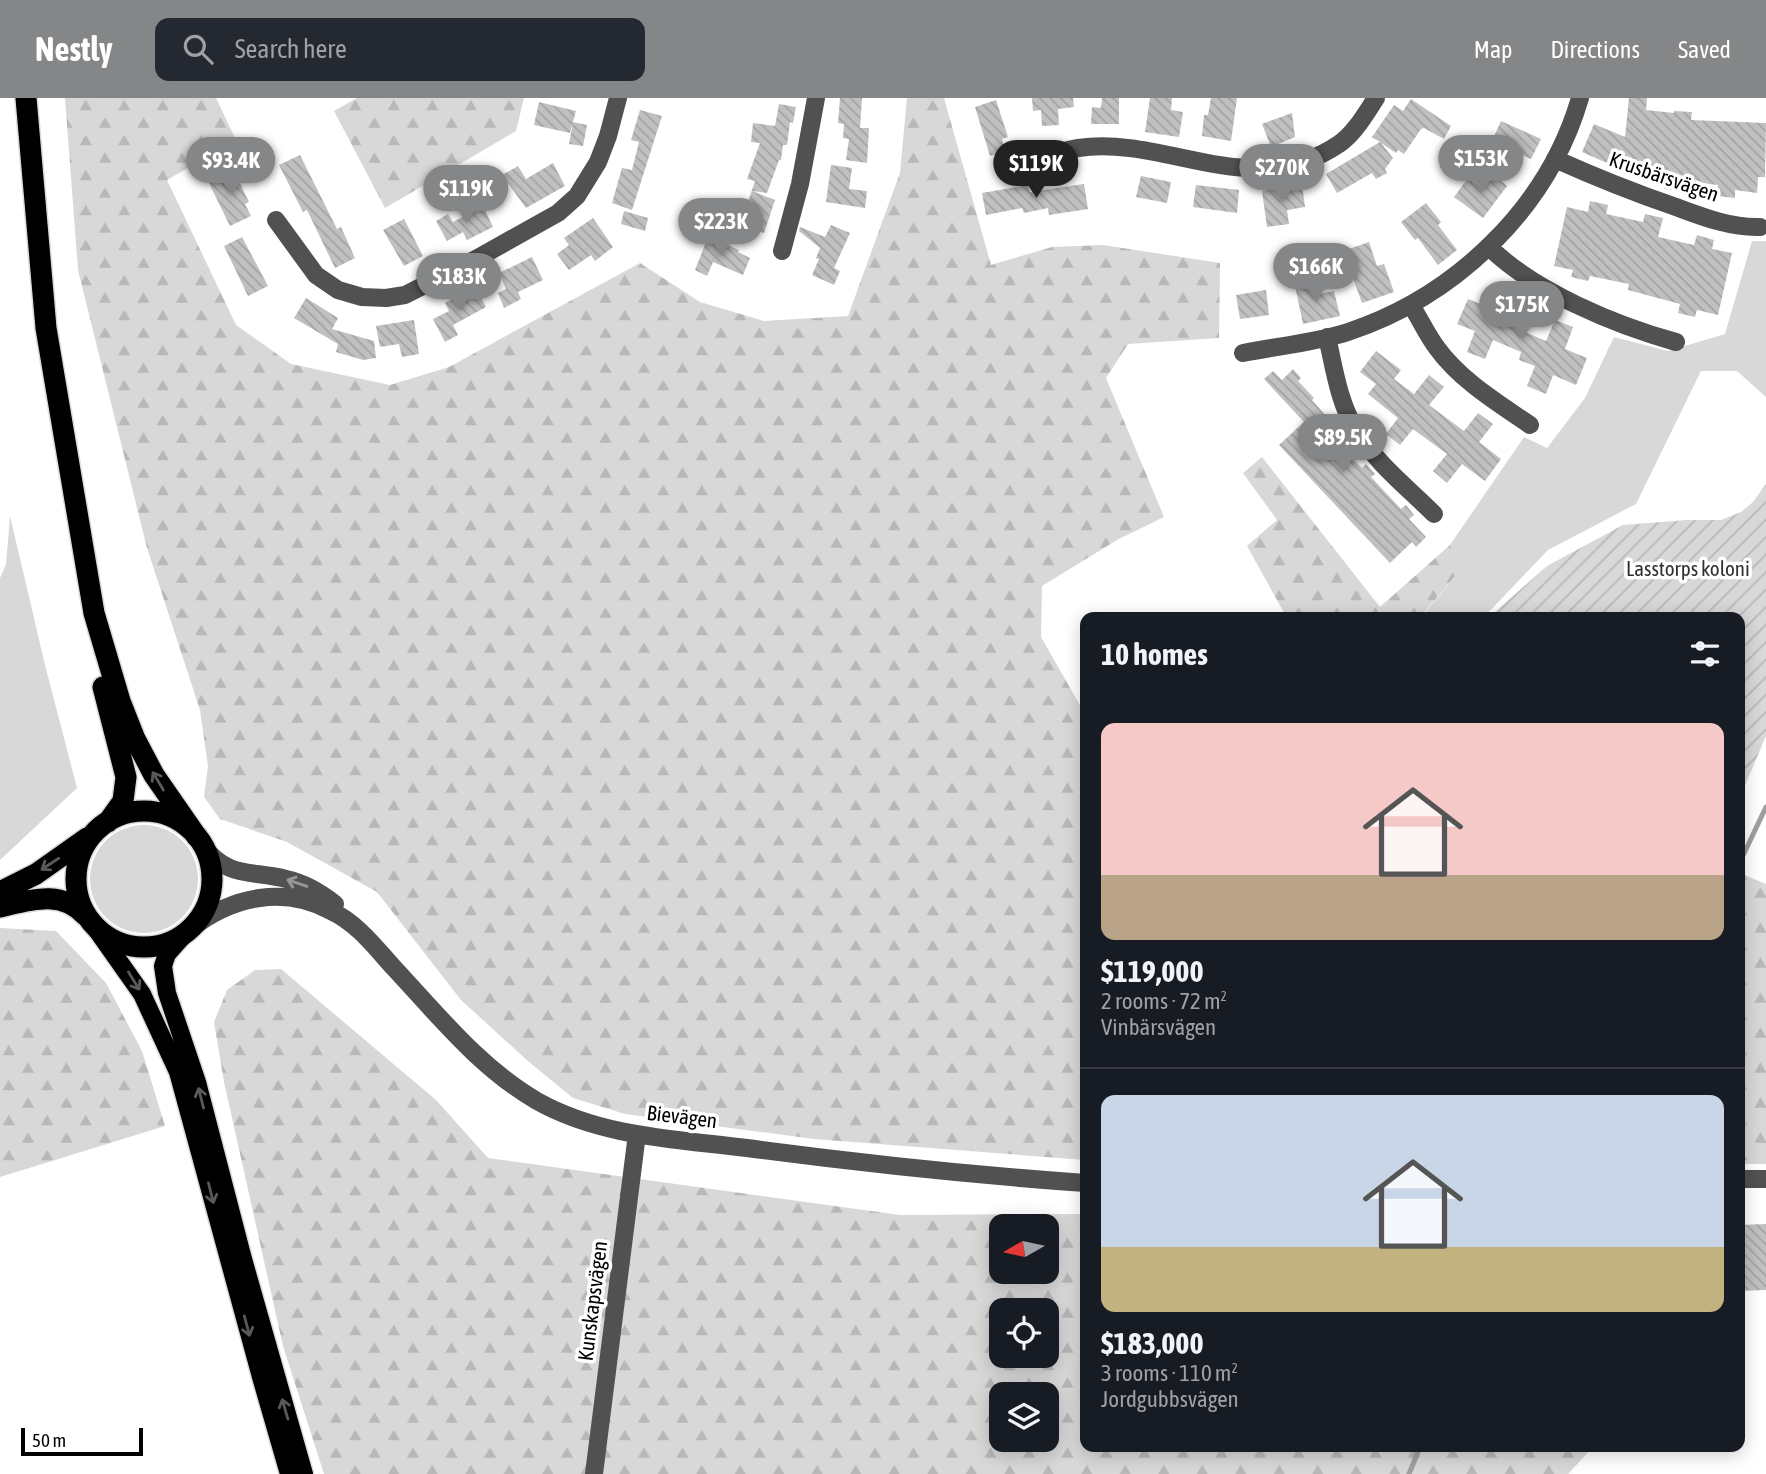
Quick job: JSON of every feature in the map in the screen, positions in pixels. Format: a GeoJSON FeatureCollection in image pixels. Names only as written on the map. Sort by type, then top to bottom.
{"type":"FeatureCollection","features":[{"type":"Feature","properties":{"kind":"highway"},"geometry":{"type":"LineString","coordinates":[[0,907],[48,897],[71,903],[115,941],[138,947],[161,945],[188,931],[205,910],[211,887],[211,867],[200,841],[154,775],[135,739],[120,701],[94,613],[46,328],[26,98]]}},
{"type":"Feature","properties":{"kind":"highway"},"geometry":{"type":"LineString","coordinates":[[0,892],[69,853],[117,812],[123,801],[126,777],[93,639],[94,613]]}},
{"type":"Feature","properties":{"kind":"highway"},"geometry":{"type":"LineString","coordinates":[[91,922],[78,895],[76,872],[83,849],[102,826],[130,813],[153,812],[179,821],[200,841]]}},
{"type":"Feature","properties":{"kind":"main road"},"geometry":{"type":"LineString","coordinates":[[91,922],[142,994],[178,1072],[289,1474]]}},
{"type":"Feature","properties":{"kind":"main road"},"geometry":{"type":"LineString","coordinates":[[188,931],[167,954],[163,966],[167,993],[197,1082],[243,1259],[304,1474]]}},
{"type":"Feature","properties":{"kind":"street"},"geometry":{"type":"LineString","coordinates":[[276,220],[316,275],[338,290],[362,297],[386,298],[405,295],[558,213],[577,197],[598,162],[618,98]]}},
{"type":"Feature","properties":{"kind":"street"},"geometry":{"type":"LineString","coordinates":[[782,251],[800,184],[816,98]]}},
{"type":"Feature","properties":{"kind":"street"},"geometry":{"type":"LineString","coordinates":[[1037,163],[1057,153],[1079,148],[1117,148],[1235,168],[1287,167],[1340,143],[1360,122],[1376,98]]}},
{"type":"Feature","properties":{"kind":"street"},"geometry":{"type":"LineString","coordinates":[[1243,353],[1348,331],[1411,305],[1471,263],[1489,247],[1527,203],[1569,132],[1580,98]]}},
{"type":"Feature","properties":{"kind":"street","name":"Krusbärsvägen"},"geometry":{"type":"LineString","coordinates":[[1555,159],[1616,186],[1703,217],[1732,225],[1760,227]]}},
{"type":"Feature","properties":{"kind":"street"},"geometry":{"type":"LineString","coordinates":[[1489,247],[1519,272],[1590,311],[1627,327],[1676,342]]}},
{"type":"Feature","properties":{"kind":"street"},"geometry":{"type":"LineString","coordinates":[[1411,305],[1437,348],[1452,365],[1530,425]]}},
{"type":"Feature","properties":{"kind":"street"},"geometry":{"type":"LineString","coordinates":[[1327,337],[1337,381],[1355,430],[1385,466],[1434,514]]}},
{"type":"Feature","properties":{"kind":"street","name":"Bievägen"},"geometry":{"type":"LineString","coordinates":[[200,841],[216,860],[233,870],[284,878],[313,889],[338,907],[350,923],[471,1050],[507,1081],[537,1101],[570,1116],[607,1129],[637,1134],[943,1172],[1080,1183]]}},
{"type":"Feature","properties":{"kind":"street","name":"Bievägen"},"geometry":{"type":"LineString","coordinates":[[188,931],[210,914],[229,905],[270,896],[292,897],[312,902],[350,923]]}},
{"type":"Feature","properties":{"kind":"street","name":"Kunskapsvägen"},"geometry":{"type":"LineString","coordinates":[[594,1474],[637,1134]]}},
{"type":"Feature","properties":{"kind":"street"},"geometry":{"type":"LineString","coordinates":[[1745,1179],[1766,1179]]}},
{"type":"Feature","properties":{"kind":"green space"},"geometry":{"type":"Polygon","coordinates":[[[65,98],[216,98],[236,140],[167,180],[236,325],[291,364],[390,385],[449,367],[640,263],[700,302],[764,321],[848,316],[900,173],[907,98],[944,98],[991,265],[1052,247],[1103,245],[1220,263],[1219,338],[1128,344],[1106,378],[1164,517],[1117,540],[1042,586],[1041,637],[1080,705],[1080,1160],[814,1139],[625,1114],[573,1098],[461,1000],[377,892],[287,842],[220,819],[204,797],[208,766],[200,710],[147,548],[78,270],[65,98]]]}},
{"type":"Feature","properties":{"kind":"green space"},"geometry":{"type":"Polygon","coordinates":[[[357,98],[524,98],[516,131],[385,208],[334,111],[357,98]]]}},
{"type":"Feature","properties":{"kind":"green space"},"geometry":{"type":"Polygon","coordinates":[[[1752,241],[1766,241],[1766,397],[1737,371],[1701,371],[1636,504],[1548,550],[1489,612],[1425,612],[1463,567],[1450,545],[1524,437],[1547,448],[1585,398],[1614,337],[1668,351],[1725,334],[1752,241]]]}},
{"type":"Feature","properties":{"kind":"green space"},"geometry":{"type":"Polygon","coordinates":[[[1262,457],[1380,607],[1450,545],[1463,567],[1425,612],[1284,612],[1247,546],[1277,520],[1243,473],[1262,457]]]}},
{"type":"Feature","properties":{"kind":"green space","name":"Lasstorps koloni"},"geometry":{"type":"Polygon","coordinates":[[[1766,484],[1766,736],[1745,785],[1745,612],[1495,612],[1547,566],[1623,525],[1721,520],[1741,512],[1753,502],[1766,484]]]}},
{"type":"Feature","properties":{"kind":"green space"},"geometry":{"type":"Polygon","coordinates":[[[10,516],[77,788],[0,860],[0,578],[6,564],[10,516]]]}},
{"type":"Feature","properties":{"kind":"green space"},"geometry":{"type":"Polygon","coordinates":[[[144,825],[165,829],[182,841],[194,858],[198,879],[194,900],[182,917],[165,929],[144,933],[123,929],[106,917],[94,900],[90,879],[94,858],[106,841],[123,829],[144,825]]]}},
{"type":"Feature","properties":{"kind":"green space"},"geometry":{"type":"Polygon","coordinates":[[[1745,875],[1766,884],[1766,1164],[1745,1164],[1745,875]]]}},
{"type":"Feature","properties":{"kind":"green space"},"geometry":{"type":"Polygon","coordinates":[[[0,928],[56,931],[106,983],[142,1051],[165,1126],[0,1177],[0,928]]]}},
{"type":"Feature","properties":{"kind":"green space"},"geometry":{"type":"Polygon","coordinates":[[[281,969],[436,1100],[488,1158],[900,1215],[989,1215],[989,1284],[1059,1284],[1059,1214],[1080,1214],[1080,1452],[1588,1452],[1568,1474],[324,1474],[283,1346],[224,1082],[214,1022],[227,990],[255,970],[281,969]]]}},
{"type":"Feature","properties":{"kind":"building"},"geometry":{"type":"Polygon","coordinates":[[[840,98],[862,98],[860,128],[869,128],[867,163],[846,160],[849,139],[843,138],[844,124],[838,123],[840,98]]]}},
{"type":"Feature","properties":{"kind":"building"},"geometry":{"type":"Polygon","coordinates":[[[1032,98],[1073,98],[1074,107],[1058,109],[1059,125],[1042,126],[1041,110],[1033,111],[1032,98]]]}},
{"type":"Feature","properties":{"kind":"building"},"geometry":{"type":"Polygon","coordinates":[[[1102,98],[1119,98],[1119,124],[1091,124],[1092,107],[1101,108],[1102,98]]]}},
{"type":"Feature","properties":{"kind":"building"},"geometry":{"type":"Polygon","coordinates":[[[1150,98],[1172,98],[1171,110],[1183,112],[1179,137],[1145,132],[1150,98]]]}},
{"type":"Feature","properties":{"kind":"building"},"geometry":{"type":"Polygon","coordinates":[[[1211,98],[1237,98],[1231,141],[1202,136],[1204,115],[1208,115],[1211,98]]]}},
{"type":"Feature","properties":{"kind":"building"},"geometry":{"type":"Polygon","coordinates":[[[1629,98],[1647,98],[1646,110],[1692,112],[1691,120],[1766,123],[1765,177],[1758,177],[1757,193],[1735,190],[1735,198],[1717,196],[1718,185],[1683,181],[1682,191],[1664,189],[1665,179],[1634,175],[1582,152],[1594,124],[1625,137],[1629,98]]]}},
{"type":"Feature","properties":{"kind":"building"},"geometry":{"type":"Polygon","coordinates":[[[1411,99],[1451,126],[1444,139],[1424,128],[1421,129],[1404,154],[1398,150],[1396,153],[1381,143],[1393,158],[1385,169],[1387,173],[1376,179],[1372,173],[1337,193],[1326,174],[1380,142],[1372,137],[1394,105],[1403,111],[1411,99]]]}},
{"type":"Feature","properties":{"kind":"building"},"geometry":{"type":"Polygon","coordinates":[[[996,100],[1008,137],[1002,139],[1005,151],[990,156],[975,107],[996,100]]]}},
{"type":"Feature","properties":{"kind":"building"},"geometry":{"type":"Polygon","coordinates":[[[539,102],[576,111],[570,133],[534,125],[539,102]]]}},
{"type":"Feature","properties":{"kind":"building"},"geometry":{"type":"Polygon","coordinates":[[[779,104],[796,107],[793,123],[790,122],[787,145],[783,145],[781,160],[767,193],[752,191],[775,200],[764,233],[740,226],[755,181],[747,179],[760,143],[751,142],[753,123],[775,126],[779,104]]]}},
{"type":"Feature","properties":{"kind":"building"},"geometry":{"type":"Polygon","coordinates":[[[640,110],[662,116],[632,210],[612,203],[622,168],[632,170],[639,142],[631,140],[640,110]]]}},
{"type":"Feature","properties":{"kind":"building"},"geometry":{"type":"Polygon","coordinates":[[[1292,113],[1295,137],[1271,147],[1262,124],[1292,113]]]}},
{"type":"Feature","properties":{"kind":"building"},"geometry":{"type":"Polygon","coordinates":[[[1501,121],[1541,139],[1531,159],[1513,151],[1508,162],[1487,152],[1501,121]]]}},
{"type":"Feature","properties":{"kind":"building"},"geometry":{"type":"Polygon","coordinates":[[[573,122],[587,125],[583,146],[569,144],[573,122]]]}},
{"type":"Feature","properties":{"kind":"building"},"geometry":{"type":"Polygon","coordinates":[[[300,155],[337,229],[341,227],[355,258],[335,268],[307,210],[303,212],[279,165],[300,155]]]}},
{"type":"Feature","properties":{"kind":"building"},"geometry":{"type":"Polygon","coordinates":[[[553,163],[565,186],[526,208],[502,175],[518,166],[526,179],[553,163]]]}},
{"type":"Feature","properties":{"kind":"building"},"geometry":{"type":"Polygon","coordinates":[[[831,165],[852,168],[849,189],[867,191],[865,208],[826,202],[831,165]]]}},
{"type":"Feature","properties":{"kind":"building"},"geometry":{"type":"Polygon","coordinates":[[[233,169],[249,202],[245,204],[251,216],[230,226],[208,181],[233,169]]]}},
{"type":"Feature","properties":{"kind":"building"},"geometry":{"type":"Polygon","coordinates":[[[1493,174],[1507,186],[1483,218],[1454,197],[1468,178],[1481,188],[1493,174]]]}},
{"type":"Feature","properties":{"kind":"building"},"geometry":{"type":"Polygon","coordinates":[[[1141,176],[1171,182],[1167,203],[1136,197],[1141,176]]]}},
{"type":"Feature","properties":{"kind":"building"},"geometry":{"type":"Polygon","coordinates":[[[1084,184],[1088,209],[1049,215],[1048,208],[1024,213],[1022,208],[986,215],[982,193],[1028,185],[1030,192],[1084,184]]]}},
{"type":"Feature","properties":{"kind":"building"},"geometry":{"type":"Polygon","coordinates":[[[1196,185],[1239,190],[1237,213],[1193,207],[1196,185]]]}},
{"type":"Feature","properties":{"kind":"building"},"geometry":{"type":"Polygon","coordinates":[[[1302,185],[1305,207],[1287,210],[1289,224],[1267,227],[1262,191],[1302,185]]]}},
{"type":"Feature","properties":{"kind":"building"},"geometry":{"type":"Polygon","coordinates":[[[1590,201],[1608,205],[1606,214],[1643,222],[1645,214],[1663,218],[1658,237],[1694,245],[1697,235],[1714,240],[1712,249],[1732,253],[1718,315],[1697,310],[1695,317],[1678,313],[1680,304],[1628,290],[1629,284],[1590,276],[1588,281],[1571,277],[1573,270],[1554,266],[1567,207],[1588,212],[1590,201]]]}},
{"type":"Feature","properties":{"kind":"building"},"geometry":{"type":"Polygon","coordinates":[[[1426,203],[1457,250],[1438,265],[1418,238],[1415,240],[1401,222],[1426,203]]]}},
{"type":"Feature","properties":{"kind":"building"},"geometry":{"type":"Polygon","coordinates":[[[483,206],[493,227],[467,240],[463,232],[447,241],[436,221],[448,214],[453,222],[483,206]]]}},
{"type":"Feature","properties":{"kind":"building"},"geometry":{"type":"Polygon","coordinates":[[[624,211],[648,218],[645,231],[621,224],[624,211]]]}},
{"type":"Feature","properties":{"kind":"building"},"geometry":{"type":"Polygon","coordinates":[[[593,218],[613,247],[595,261],[591,255],[569,270],[557,254],[569,245],[564,238],[593,218]]]}},
{"type":"Feature","properties":{"kind":"building"},"geometry":{"type":"Polygon","coordinates":[[[404,219],[423,256],[404,266],[383,230],[404,219]]]}},
{"type":"Feature","properties":{"kind":"building"},"geometry":{"type":"Polygon","coordinates":[[[831,225],[850,233],[834,268],[840,271],[834,285],[812,275],[819,259],[816,258],[820,248],[799,231],[800,227],[825,237],[831,225]]]}},
{"type":"Feature","properties":{"kind":"building"},"geometry":{"type":"Polygon","coordinates":[[[242,237],[268,286],[248,296],[224,246],[242,237]]]}},
{"type":"Feature","properties":{"kind":"building"},"geometry":{"type":"Polygon","coordinates":[[[708,237],[739,250],[738,252],[750,258],[743,275],[713,262],[707,276],[695,270],[708,237]]]}},
{"type":"Feature","properties":{"kind":"building"},"geometry":{"type":"Polygon","coordinates":[[[1369,242],[1377,266],[1384,264],[1394,292],[1362,303],[1343,251],[1369,242]]]}},
{"type":"Feature","properties":{"kind":"building"},"geometry":{"type":"Polygon","coordinates":[[[532,257],[543,280],[518,292],[521,299],[504,308],[498,293],[506,289],[499,273],[532,257]]]}},
{"type":"Feature","properties":{"kind":"building"},"geometry":{"type":"Polygon","coordinates":[[[1315,281],[1319,294],[1334,291],[1340,316],[1303,324],[1295,286],[1315,281]]]}},
{"type":"Feature","properties":{"kind":"building"},"geometry":{"type":"Polygon","coordinates":[[[1495,284],[1513,291],[1504,313],[1526,323],[1522,331],[1546,341],[1555,320],[1573,327],[1565,349],[1587,358],[1576,385],[1553,375],[1546,394],[1527,386],[1535,366],[1519,360],[1521,352],[1493,340],[1485,359],[1467,352],[1475,331],[1457,324],[1468,299],[1486,306],[1495,284]]]}},
{"type":"Feature","properties":{"kind":"building"},"geometry":{"type":"Polygon","coordinates":[[[475,287],[486,307],[453,325],[458,335],[445,342],[433,319],[449,311],[445,303],[475,287]]]}},
{"type":"Feature","properties":{"kind":"building"},"geometry":{"type":"Polygon","coordinates":[[[1266,290],[1269,315],[1240,319],[1236,295],[1266,290]]]}},
{"type":"Feature","properties":{"kind":"building"},"geometry":{"type":"Polygon","coordinates":[[[306,298],[338,318],[332,329],[374,341],[376,358],[363,360],[336,352],[338,344],[294,318],[306,298]]]}},
{"type":"Feature","properties":{"kind":"building"},"geometry":{"type":"Polygon","coordinates":[[[414,320],[419,354],[402,357],[399,344],[380,347],[376,326],[414,320]]]}},
{"type":"Feature","properties":{"kind":"building"},"geometry":{"type":"Polygon","coordinates":[[[1376,351],[1401,370],[1394,379],[1414,394],[1429,375],[1444,387],[1429,405],[1464,431],[1478,413],[1493,424],[1479,442],[1501,459],[1485,481],[1462,464],[1447,483],[1433,471],[1447,454],[1413,429],[1400,445],[1386,434],[1398,418],[1368,394],[1376,384],[1360,372],[1376,351]]]}},
{"type":"Feature","properties":{"kind":"building"},"geometry":{"type":"Polygon","coordinates":[[[1293,369],[1301,378],[1298,381],[1314,398],[1312,400],[1339,431],[1332,437],[1362,468],[1366,464],[1375,474],[1371,477],[1401,509],[1406,505],[1414,515],[1409,519],[1426,537],[1416,547],[1412,542],[1390,563],[1279,445],[1304,422],[1264,379],[1273,371],[1282,380],[1293,369]]]}},
{"type":"Feature","properties":{"kind":"building"},"geometry":{"type":"Polygon","coordinates":[[[1766,1224],[1766,1290],[1745,1291],[1745,1225],[1766,1224]]]}},
{"type":"Feature","properties":{"kind":"waterway"},"geometry":{"type":"LineString","coordinates":[[1745,851],[1766,807]]}},
{"type":"Feature","properties":{"kind":"waterway"},"geometry":{"type":"LineString","coordinates":[[1409,1474],[1418,1452]]}}]}
